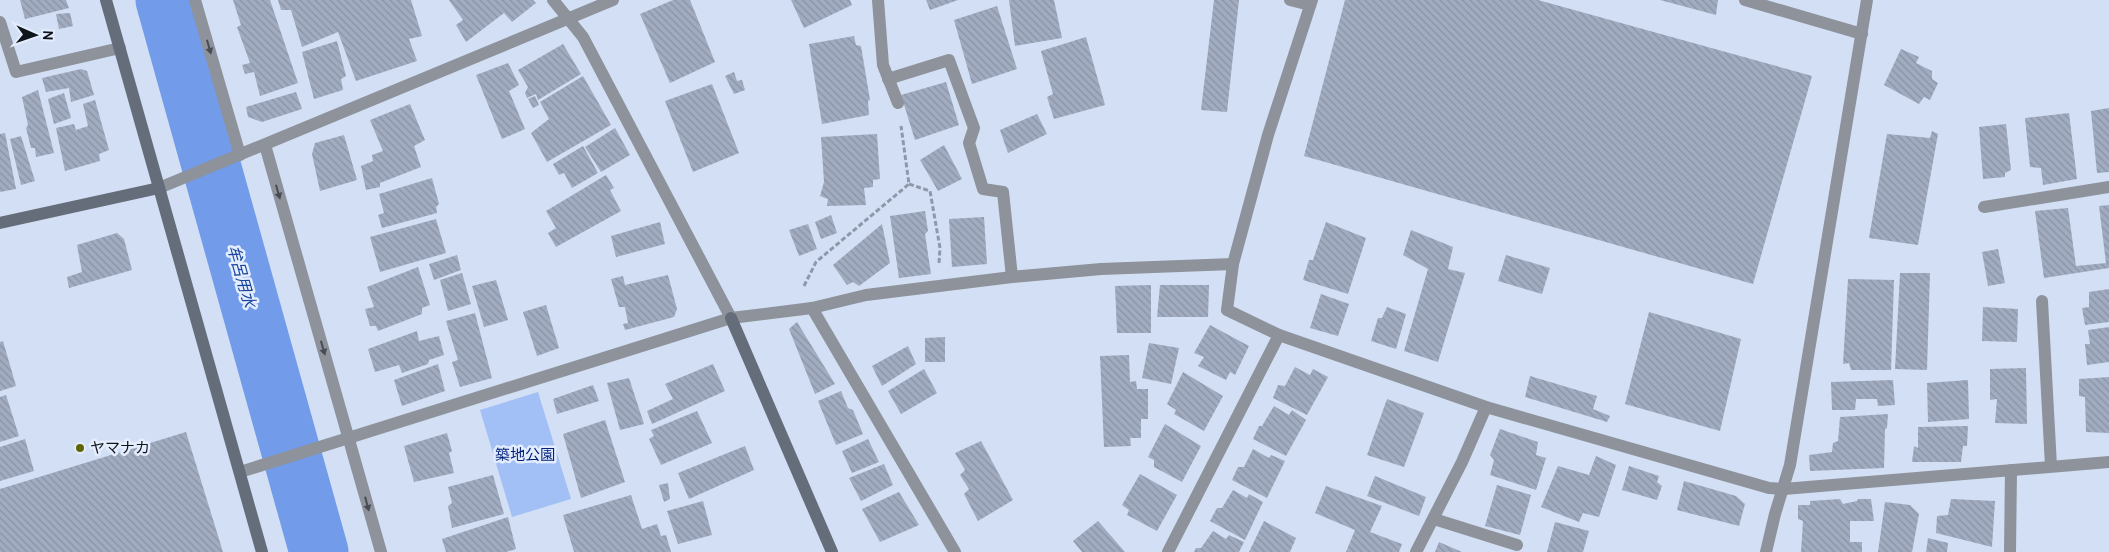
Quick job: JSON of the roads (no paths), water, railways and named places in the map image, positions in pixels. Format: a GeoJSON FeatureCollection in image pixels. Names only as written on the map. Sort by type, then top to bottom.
{"type":"FeatureCollection","features":[{"type":"Feature","properties":{"kind":"street"},"geometry":{"type":"LineString","coordinates":[[106,0],[262,552]]}},
{"type":"Feature","properties":{"kind":"street"},"geometry":{"type":"LineString","coordinates":[[196,0],[234,157]]}},
{"type":"Feature","properties":{"kind":"street"},"geometry":{"type":"LineString","coordinates":[[553,0],[566,19],[583,37],[731,318],[832,552]]}},
{"type":"Feature","properties":{"kind":"street"},"geometry":{"type":"LineString","coordinates":[[0,222],[159,188],[613,0]]}},
{"type":"Feature","properties":{"kind":"street"},"geometry":{"type":"LineString","coordinates":[[878,0],[883,65],[898,104]]}},
{"type":"Feature","properties":{"kind":"street"},"geometry":{"type":"LineString","coordinates":[[1290,0],[1311,2],[1268,135],[1233,264],[1228,310],[1279,336],[1486,408],[1769,488],[1784,489],[2109,462]]}},
{"type":"Feature","properties":{"kind":"street"},"geometry":{"type":"LineString","coordinates":[[1745,0],[1862,34]]}},
{"type":"Feature","properties":{"kind":"street"},"geometry":{"type":"LineString","coordinates":[[1766,552],[1790,465],[1867,0]]}},
{"type":"Feature","properties":{"kind":"street"},"geometry":{"type":"LineString","coordinates":[[0,22],[16,72],[120,48]]}},
{"type":"Feature","properties":{"kind":"street"},"geometry":{"type":"LineString","coordinates":[[888,79],[949,60],[974,128],[969,143],[983,189],[1003,192],[1012,277]]}},
{"type":"Feature","properties":{"kind":"street"},"geometry":{"type":"LineString","coordinates":[[265,145],[381,552]]}},
{"type":"Feature","properties":{"kind":"street"},"geometry":{"type":"LineString","coordinates":[[1984,207],[2109,187]]}},
{"type":"Feature","properties":{"kind":"street"},"geometry":{"type":"LineString","coordinates":[[240,472],[731,318],[812,308],[866,295],[1012,277],[1101,270],[1233,264]]}},
{"type":"Feature","properties":{"kind":"street"},"geometry":{"type":"LineString","coordinates":[[2042,302],[2051,466]]}},
{"type":"Feature","properties":{"kind":"street"},"geometry":{"type":"LineString","coordinates":[[812,308],[955,552]]}},
{"type":"Feature","properties":{"kind":"street"},"geometry":{"type":"LineString","coordinates":[[1168,552],[1279,336]]}},
{"type":"Feature","properties":{"kind":"street"},"geometry":{"type":"LineString","coordinates":[[1416,552],[1486,408]]}},
{"type":"Feature","properties":{"kind":"street"},"geometry":{"type":"LineString","coordinates":[[2010,552],[2012,470]]}},
{"type":"Feature","properties":{"kind":"street"},"geometry":{"type":"LineString","coordinates":[[1434,518],[1517,545]]}},
{"type":"Feature","properties":{"kind":"waterway","name":"牟呂用水"},"geometry":{"type":"LineString","coordinates":[[165,0],[319,552]]}},
{"type":"Feature","properties":{"kind":"place","name":"ヤマナカ"},"geometry":{"type":"Point","coordinates":[80,448]}},
{"type":"Feature","properties":{"kind":"park label","name":"築地公園"},"geometry":{"type":"Point","coordinates":[525,455]}}]}
